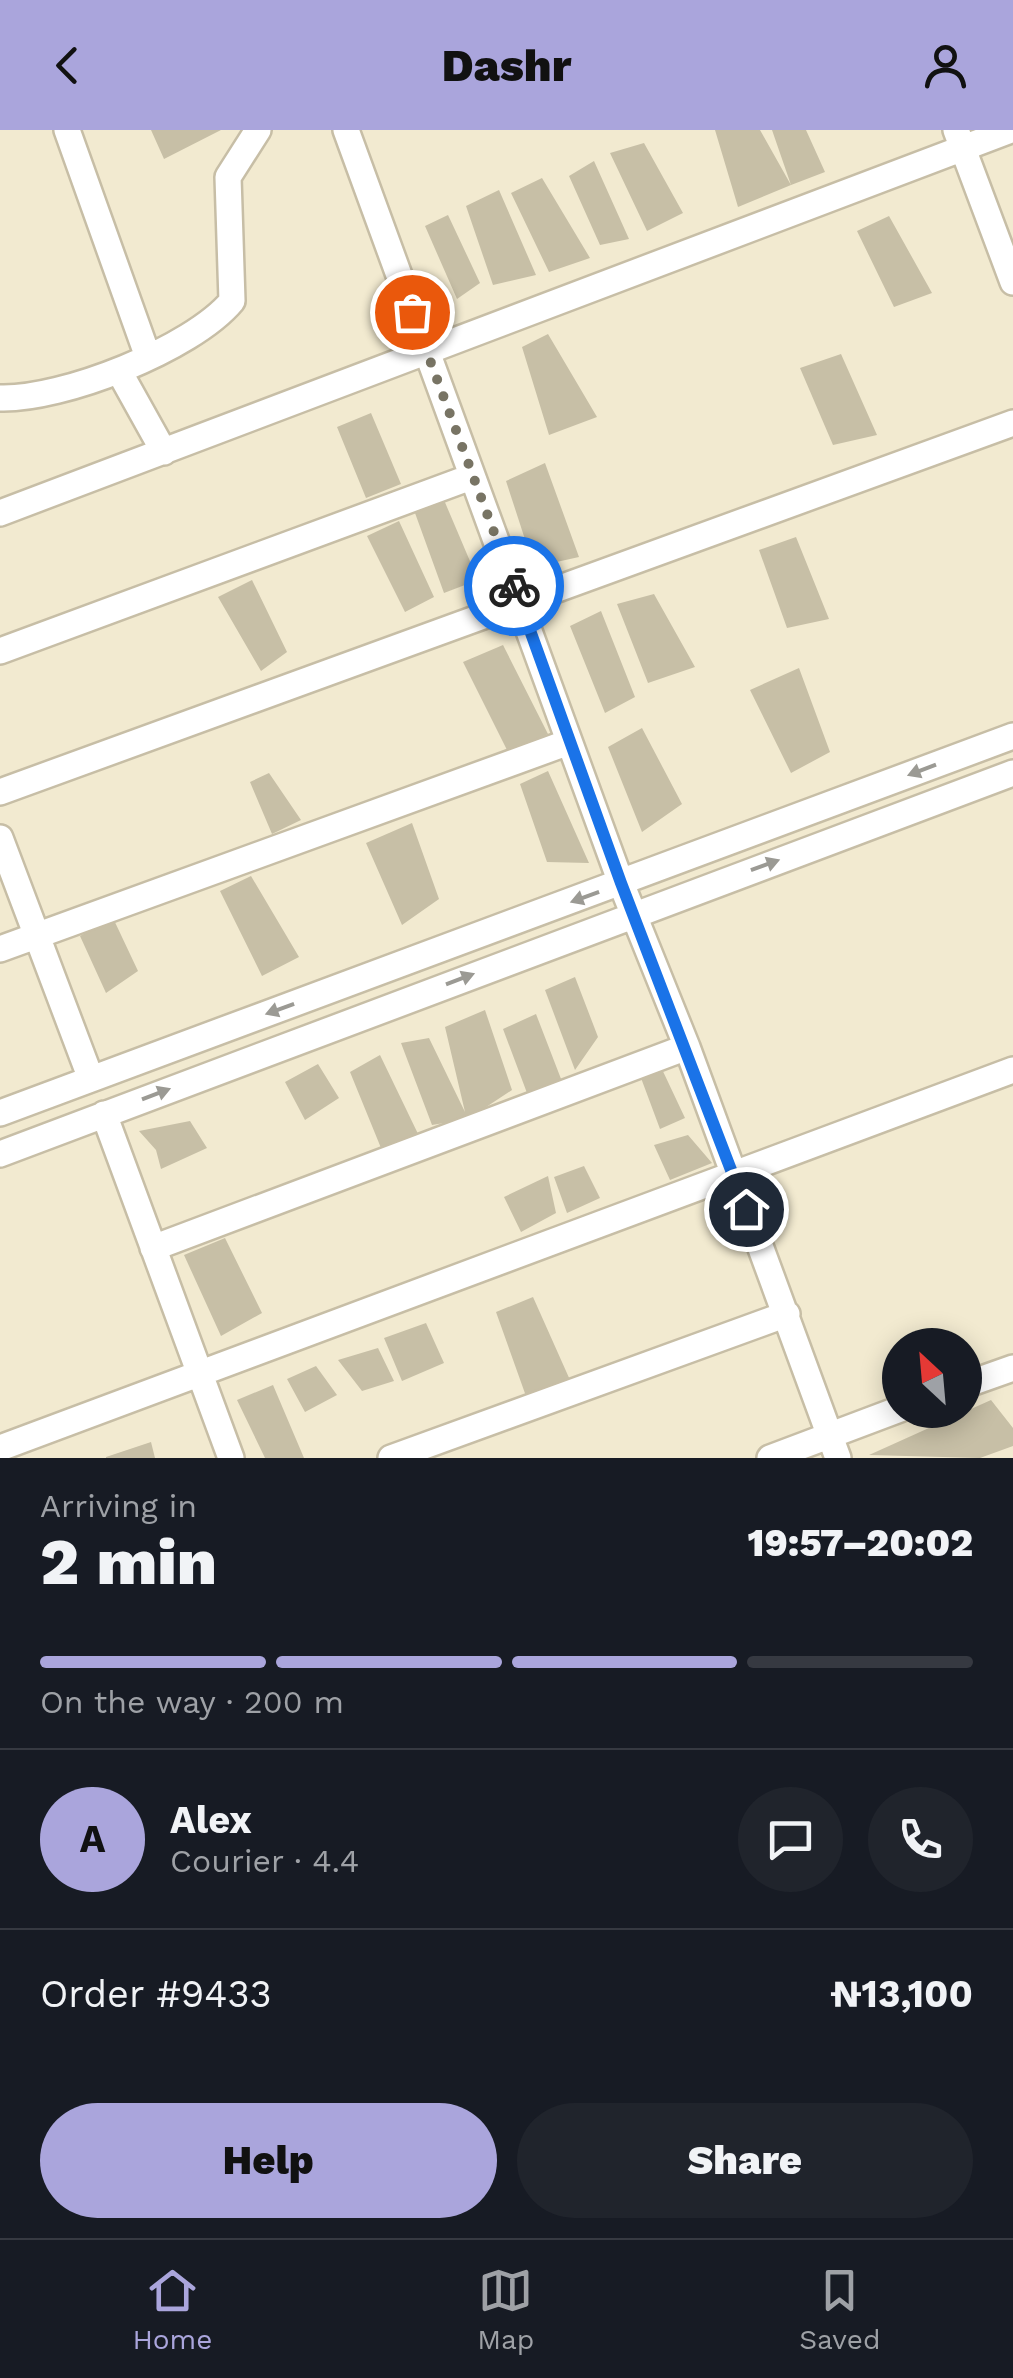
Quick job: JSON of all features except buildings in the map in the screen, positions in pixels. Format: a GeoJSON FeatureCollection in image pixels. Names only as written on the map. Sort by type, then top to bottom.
{"type":"FeatureCollection","features":[{"type":"Feature","properties":{"kind":"street"},"geometry":{"type":"LineString","coordinates":[[67,130],[148,357]]}},
{"type":"Feature","properties":{"kind":"street"},"geometry":{"type":"LineString","coordinates":[[0,398],[120,373],[217,318],[232,302],[226,188],[235,160],[258,130]]}},
{"type":"Feature","properties":{"kind":"street"},"geometry":{"type":"LineString","coordinates":[[346,130],[621,883],[687,1047],[834,1446]]}},
{"type":"Feature","properties":{"kind":"street"},"geometry":{"type":"LineString","coordinates":[[0,513],[959,139],[1011,130]]}},
{"type":"Feature","properties":{"kind":"street"},"geometry":{"type":"LineString","coordinates":[[959,139],[1013,282]]}},
{"type":"Feature","properties":{"kind":"street"},"geometry":{"type":"LineString","coordinates":[[120,373],[164,452]]}},
{"type":"Feature","properties":{"kind":"street"},"geometry":{"type":"LineString","coordinates":[[0,792],[1013,423]]}},
{"type":"Feature","properties":{"kind":"street"},"geometry":{"type":"LineString","coordinates":[[0,651],[471,477]]}},
{"type":"Feature","properties":{"kind":"street"},"geometry":{"type":"LineString","coordinates":[[0,1113],[1013,736]]}},
{"type":"Feature","properties":{"kind":"street"},"geometry":{"type":"LineString","coordinates":[[0,949],[569,742]]}},
{"type":"Feature","properties":{"kind":"street"},"geometry":{"type":"LineString","coordinates":[[0,1154],[1013,773]]}},
{"type":"Feature","properties":{"kind":"street"},"geometry":{"type":"LineString","coordinates":[[0,838],[91,1079]]}},
{"type":"Feature","properties":{"kind":"street"},"geometry":{"type":"LineString","coordinates":[[153,1248],[687,1047]]}},
{"type":"Feature","properties":{"kind":"street"},"geometry":{"type":"LineString","coordinates":[[0,1448],[1013,1070]]}},
{"type":"Feature","properties":{"kind":"street"},"geometry":{"type":"LineString","coordinates":[[104,1114],[231,1458]]}},
{"type":"Feature","properties":{"kind":"street"},"geometry":{"type":"LineString","coordinates":[[390,1458],[787,1314]]}},
{"type":"Feature","properties":{"kind":"street"},"geometry":{"type":"LineString","coordinates":[[982,1379],[1013,1368]]}},
{"type":"Feature","properties":{"kind":"street"},"geometry":{"type":"LineString","coordinates":[[770,1458],[834,1446],[882,1419]]}},
{"type":"Feature","properties":{"kind":"way so far"},"geometry":{"type":"LineString","coordinates":[[412,312],[514,586]]}},
{"type":"Feature","properties":{"kind":"route"},"geometry":{"type":"LineString","coordinates":[[514,586],[621,883],[746,1209]]}}]}
